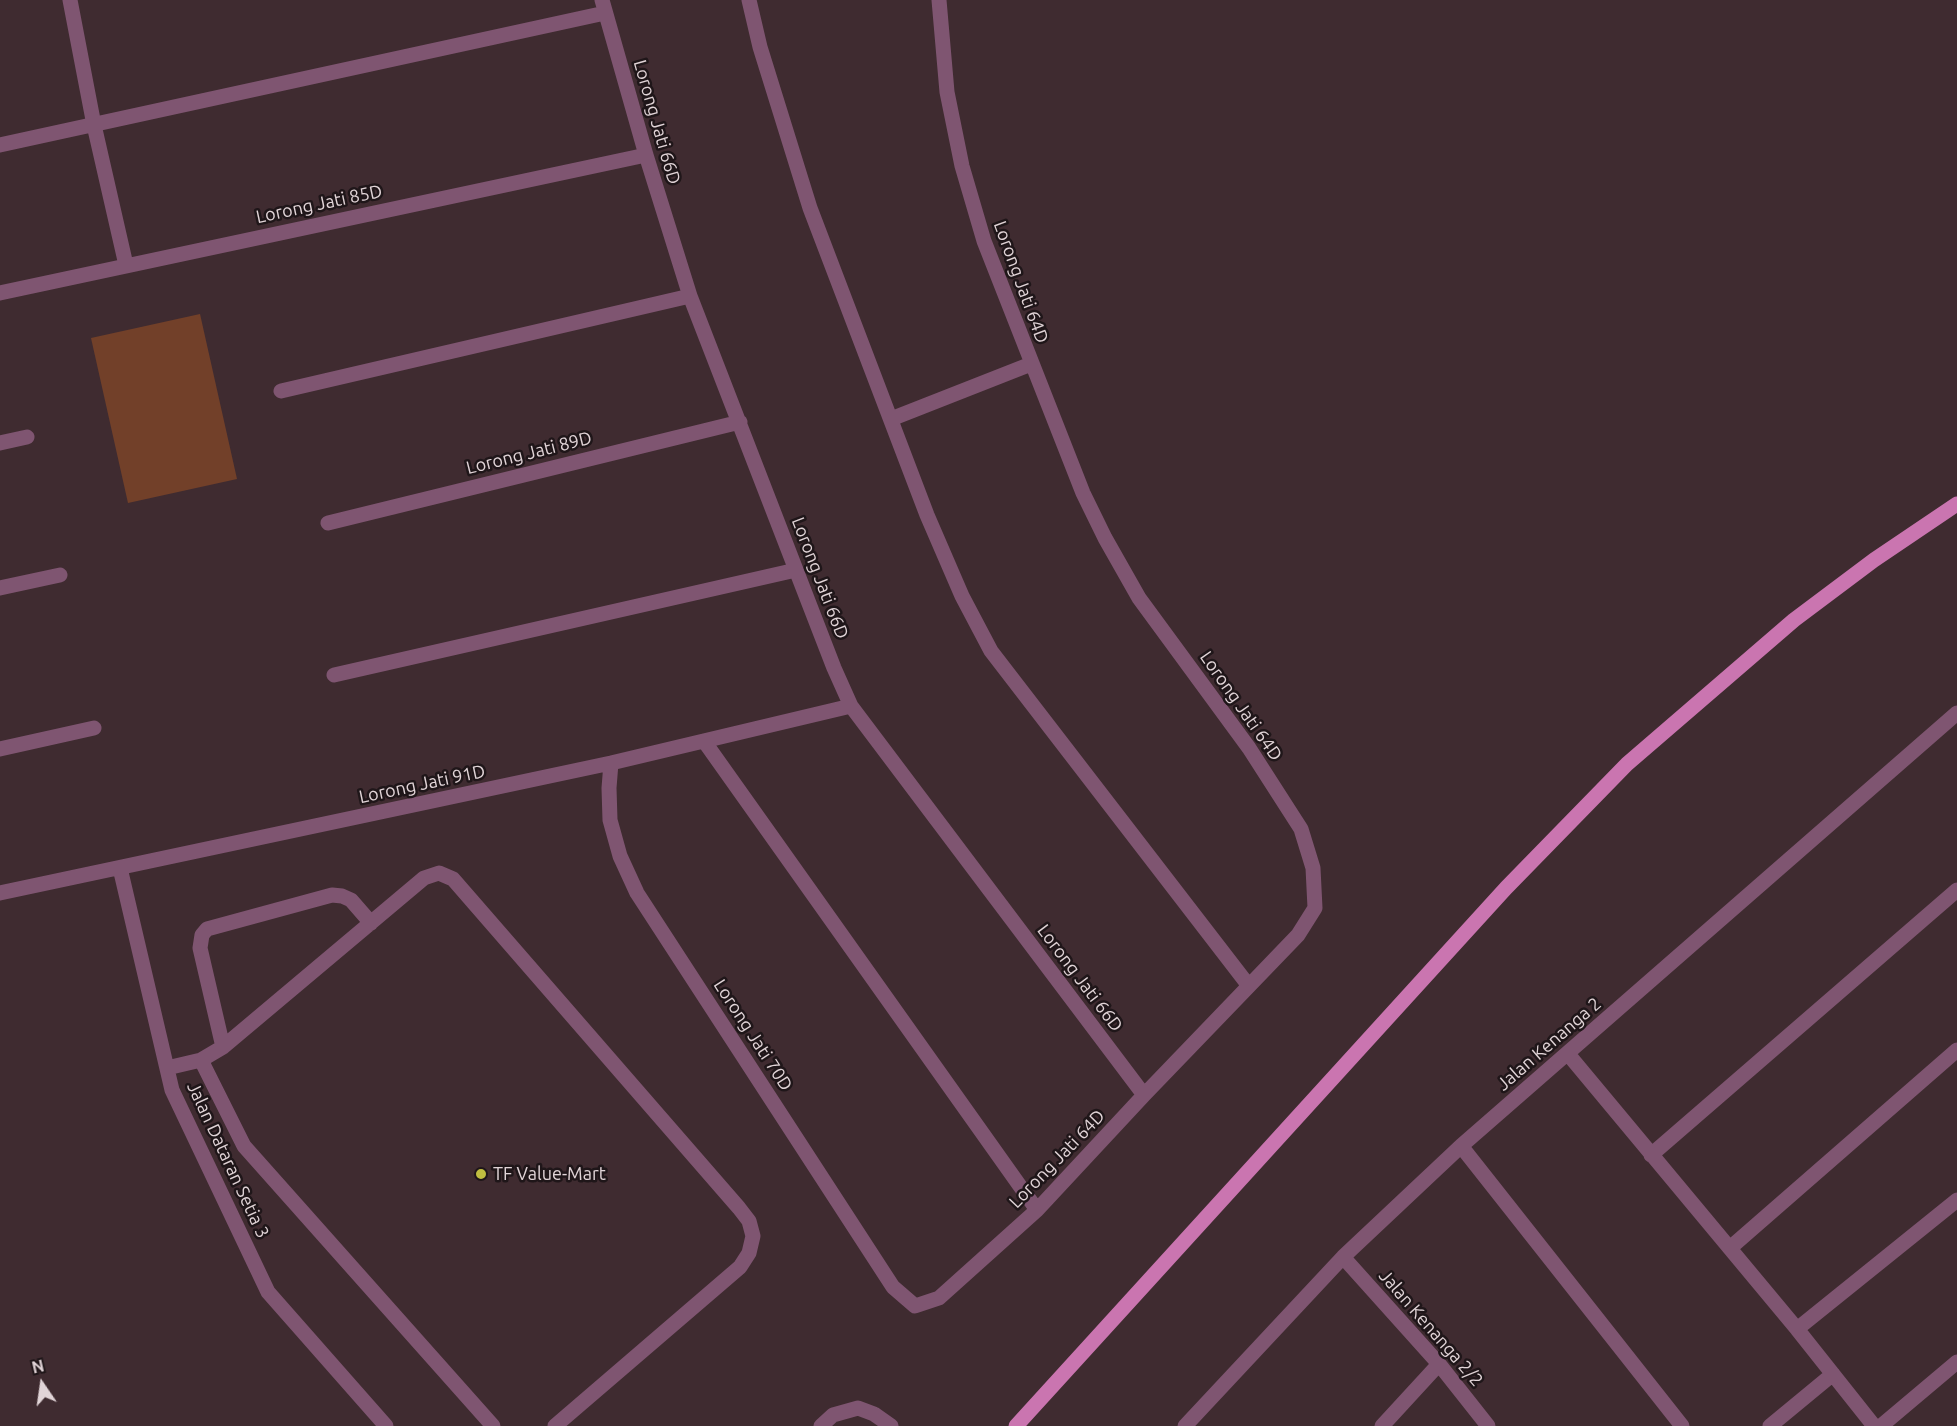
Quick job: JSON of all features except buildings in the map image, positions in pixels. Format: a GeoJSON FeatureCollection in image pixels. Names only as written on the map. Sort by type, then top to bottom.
{"type":"FeatureCollection","features":[{"type":"Feature","properties":{"kind":"main road"},"geometry":{"type":"LineString","coordinates":[[1016,1426],[1506,888],[1627,764],[1794,620],[1874,560],[1957,504]]}},
{"type":"Feature","properties":{"kind":"street"},"geometry":{"type":"LineString","coordinates":[[70,0],[94,125],[126,265]]}},
{"type":"Feature","properties":{"kind":"street"},"geometry":{"type":"LineString","coordinates":[[749,0],[760,47],[810,208],[927,515],[962,596],[991,651],[1248,986]]}},
{"type":"Feature","properties":{"kind":"street","name":"Lorong Jati 64D"},"geometry":{"type":"LineString","coordinates":[[915,1306],[939,1299],[1037,1210],[1298,935],[1315,908],[1313,868],[1301,830],[1249,748],[1139,598],[1083,493],[984,241],[962,166],[947,92],[939,0]]}},
{"type":"Feature","properties":{"kind":"street"},"geometry":{"type":"LineString","coordinates":[[0,145],[604,6]]}},
{"type":"Feature","properties":{"kind":"street","name":"Lorong Jati 66D"},"geometry":{"type":"LineString","coordinates":[[604,6],[646,155],[690,296],[834,668],[851,706],[1144,1095]]}},
{"type":"Feature","properties":{"kind":"street","name":"Lorong Jati 85D"},"geometry":{"type":"LineString","coordinates":[[0,293],[646,155]]}},
{"type":"Feature","properties":{"kind":"street"},"geometry":{"type":"LineString","coordinates":[[281,391],[690,296]]}},
{"type":"Feature","properties":{"kind":"street"},"geometry":{"type":"LineString","coordinates":[[891,419],[1031,364]]}},
{"type":"Feature","properties":{"kind":"street","name":"Lorong Jati 89D"},"geometry":{"type":"LineString","coordinates":[[328,523],[740,422]]}},
{"type":"Feature","properties":{"kind":"street"},"geometry":{"type":"LineString","coordinates":[[0,443],[27,437]]}},
{"type":"Feature","properties":{"kind":"street"},"geometry":{"type":"LineString","coordinates":[[334,675],[796,570]]}},
{"type":"Feature","properties":{"kind":"street"},"geometry":{"type":"LineString","coordinates":[[0,588],[60,575]]}},
{"type":"Feature","properties":{"kind":"street","name":"Lorong Jati 91D"},"geometry":{"type":"LineString","coordinates":[[0,893],[611,764],[851,706]]}},
{"type":"Feature","properties":{"kind":"street","name":"Jalan Kenanga 2"},"geometry":{"type":"LineString","coordinates":[[1185,1426],[1343,1257],[1461,1146],[1957,713]]}},
{"type":"Feature","properties":{"kind":"street"},"geometry":{"type":"LineString","coordinates":[[0,749],[94,728]]}},
{"type":"Feature","properties":{"kind":"street"},"geometry":{"type":"LineString","coordinates":[[704,741],[1037,1210]]}},
{"type":"Feature","properties":{"kind":"street","name":"Lorong Jati 70D"},"geometry":{"type":"LineString","coordinates":[[611,764],[610,820],[620,856],[637,893],[893,1287],[915,1306]]}},
{"type":"Feature","properties":{"kind":"street","name":"Jalan Dataran Setia 3"},"geometry":{"type":"LineString","coordinates":[[120,868],[172,1090],[268,1292],[386,1426]]}},
{"type":"Feature","properties":{"kind":"street"},"geometry":{"type":"LineString","coordinates":[[167,1068],[201,1060],[223,1047],[424,878],[439,873],[453,879],[739,1208],[749,1221],[753,1236],[749,1253],[740,1267],[555,1426]]}},
{"type":"Feature","properties":{"kind":"street"},"geometry":{"type":"LineString","coordinates":[[1651,1155],[1957,890]]}},
{"type":"Feature","properties":{"kind":"street"},"geometry":{"type":"LineString","coordinates":[[223,1047],[200,948],[202,935],[207,929],[332,895],[351,900],[370,923]]}},
{"type":"Feature","properties":{"kind":"street"},"geometry":{"type":"LineString","coordinates":[[1730,1248],[1957,1050]]}},
{"type":"Feature","properties":{"kind":"street"},"geometry":{"type":"LineString","coordinates":[[1568,1054],[1797,1329],[1874,1426]]}},
{"type":"Feature","properties":{"kind":"street"},"geometry":{"type":"LineString","coordinates":[[201,1060],[244,1146],[493,1426]]}},
{"type":"Feature","properties":{"kind":"street"},"geometry":{"type":"LineString","coordinates":[[1461,1146],[1682,1426]]}},
{"type":"Feature","properties":{"kind":"street"},"geometry":{"type":"LineString","coordinates":[[1797,1329],[1957,1200]]}},
{"type":"Feature","properties":{"kind":"street","name":"Jalan Kenanga 2/2"},"geometry":{"type":"LineString","coordinates":[[1343,1257],[1439,1364],[1488,1426]]}},
{"type":"Feature","properties":{"kind":"street"},"geometry":{"type":"LineString","coordinates":[[1881,1426],[1957,1362]]}},
{"type":"Feature","properties":{"kind":"street"},"geometry":{"type":"LineString","coordinates":[[1382,1426],[1439,1364]]}},
{"type":"Feature","properties":{"kind":"street"},"geometry":{"type":"LineString","coordinates":[[1770,1426],[1833,1374]]}},
{"type":"Feature","properties":{"kind":"street"},"geometry":{"type":"LineString","coordinates":[[821,1426],[833,1414],[858,1408],[874,1414],[891,1426]]}},
{"type":"Feature","properties":{"kind":"shaded area"},"geometry":{"type":"Polygon","coordinates":[[[200,314],[237,479],[128,503],[91,338],[200,314]]]}},
{"type":"Feature","properties":{"kind":"place","name":"TF Value-Mart"},"geometry":{"type":"Point","coordinates":[481,1174]}}]}
